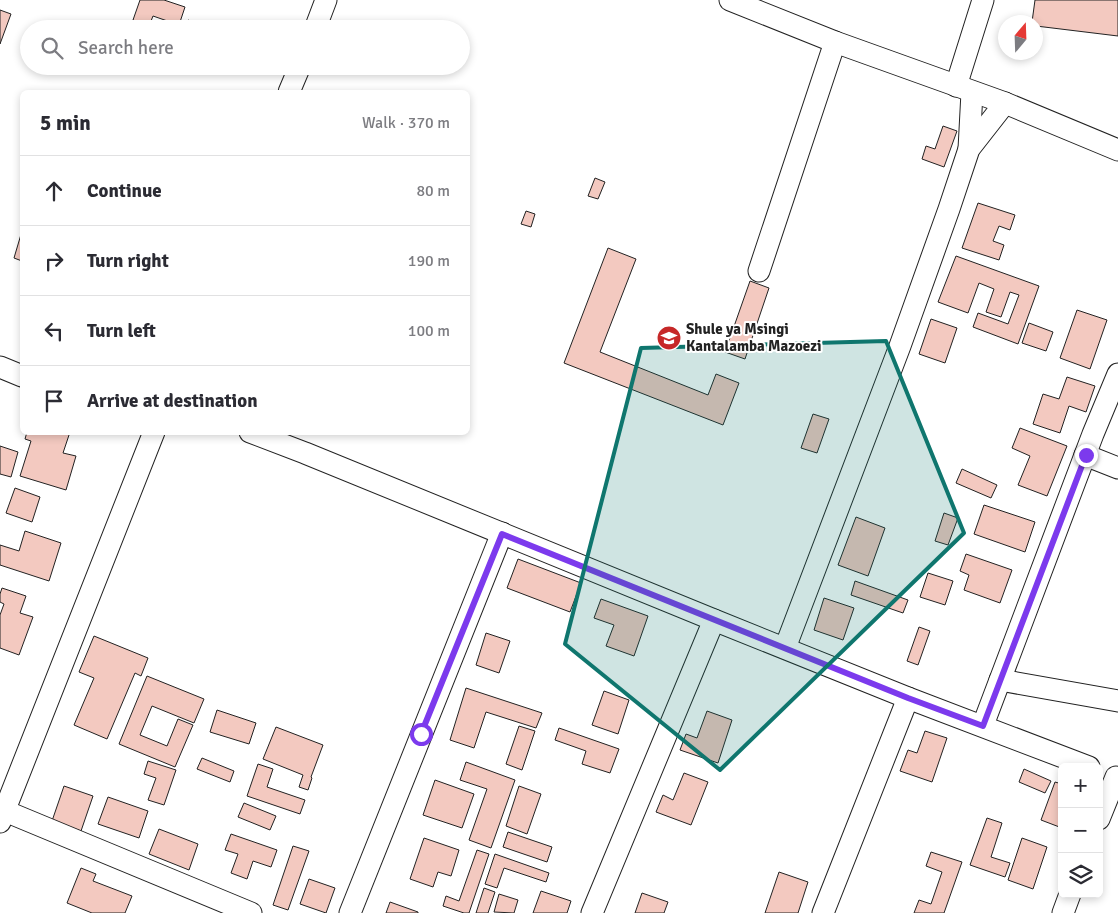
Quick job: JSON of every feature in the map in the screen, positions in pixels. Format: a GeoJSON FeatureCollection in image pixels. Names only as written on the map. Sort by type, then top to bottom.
{"type":"FeatureCollection","features":[{"type":"Feature","properties":{"kind":"street"},"geometry":{"type":"LineString","coordinates":[[318,20],[326,0]]}},
{"type":"Feature","properties":{"kind":"street"},"geometry":{"type":"LineString","coordinates":[[730,0],[835,42],[1005,103],[1118,150]]}},
{"type":"Feature","properties":{"kind":"street"},"geometry":{"type":"LineString","coordinates":[[969,149],[964,89],[984,0]]}},
{"type":"Feature","properties":{"kind":"street"},"geometry":{"type":"LineString","coordinates":[[759,271],[835,42]]}},
{"type":"Feature","properties":{"kind":"street"},"geometry":{"type":"LineString","coordinates":[[291,90],[297,75]]}},
{"type":"Feature","properties":{"kind":"street"},"geometry":{"type":"LineString","coordinates":[[785,648],[900,346],[969,149],[1005,103]]}},
{"type":"Feature","properties":{"kind":"street"},"geometry":{"type":"LineString","coordinates":[[0,367],[20,375]]}},
{"type":"Feature","properties":{"kind":"street"},"geometry":{"type":"LineString","coordinates":[[983,726],[1118,374]]}},
{"type":"Feature","properties":{"kind":"street"},"geometry":{"type":"LineString","coordinates":[[153,435],[2,817],[251,913]]}},
{"type":"Feature","properties":{"kind":"street"},"geometry":{"type":"LineString","coordinates":[[258,435],[908,698],[1079,763]]}},
{"type":"Feature","properties":{"kind":"street"},"geometry":{"type":"LineString","coordinates":[[1086,455],[1118,468]]}},
{"type":"Feature","properties":{"kind":"street"},"geometry":{"type":"LineString","coordinates":[[350,913],[502,534]]}},
{"type":"Feature","properties":{"kind":"street"},"geometry":{"type":"LineString","coordinates":[[592,913],[714,620]]}},
{"type":"Feature","properties":{"kind":"street"},"geometry":{"type":"LineString","coordinates":[[1000,680],[1118,702]]}},
{"type":"Feature","properties":{"kind":"street"},"geometry":{"type":"LineString","coordinates":[[823,913],[908,698]]}},
{"type":"Feature","properties":{"kind":"street"},"geometry":{"type":"LineString","coordinates":[[1102,808],[1111,775]]}},
{"type":"Feature","properties":{"kind":"street"},"geometry":{"type":"LineString","coordinates":[[1063,913],[1069,898]]}},
{"type":"Feature","properties":{"kind":"highlighted area"},"geometry":{"type":"Polygon","coordinates":[[[886,341],[964,533],[720,770],[565,644],[641,348],[886,341]]]}},
{"type":"Feature","properties":{"kind":"building"},"geometry":{"type":"Polygon","coordinates":[[[140,0],[164,0],[185,7],[181,20],[165,20],[153,16],[151,20],[133,20],[140,0]]]}},
{"type":"Feature","properties":{"kind":"building"},"geometry":{"type":"Polygon","coordinates":[[[1035,0],[1118,0],[1118,36],[1043,27],[1043,15],[1033,15],[1035,0]]]}},
{"type":"Feature","properties":{"kind":"building"},"geometry":{"type":"Polygon","coordinates":[[[0,10],[11,14],[0,44],[0,10]]]}},
{"type":"Feature","properties":{"kind":"building"},"geometry":{"type":"Polygon","coordinates":[[[943,126],[957,131],[944,167],[922,159],[926,146],[935,149],[943,126]]]}},
{"type":"Feature","properties":{"kind":"building"},"geometry":{"type":"Polygon","coordinates":[[[595,178],[605,182],[598,199],[588,196],[595,178]]]}},
{"type":"Feature","properties":{"kind":"building"},"geometry":{"type":"Polygon","coordinates":[[[978,203],[1015,215],[1010,230],[999,226],[993,241],[1004,245],[999,260],[962,248],[978,203]]]}},
{"type":"Feature","properties":{"kind":"building"},"geometry":{"type":"Polygon","coordinates":[[[526,211],[535,214],[531,227],[521,224],[526,211]]]}},
{"type":"Feature","properties":{"kind":"building"},"geometry":{"type":"Polygon","coordinates":[[[20,238],[20,260],[14,258],[20,238]]]}},
{"type":"Feature","properties":{"kind":"building"},"geometry":{"type":"Polygon","coordinates":[[[608,248],[636,259],[600,352],[708,395],[716,374],[739,383],[723,425],[564,363],[608,248]]]}},
{"type":"Feature","properties":{"kind":"building"},"geometry":{"type":"Polygon","coordinates":[[[956,256],[1039,286],[1018,344],[973,327],[978,313],[1008,324],[1019,295],[1010,292],[1001,317],[986,312],[994,289],[979,283],[968,313],[938,302],[956,256]]]}},
{"type":"Feature","properties":{"kind":"building"},"geometry":{"type":"Polygon","coordinates":[[[750,281],[769,288],[745,359],[725,352],[750,281]]]}},
{"type":"Feature","properties":{"kind":"building"},"geometry":{"type":"Polygon","coordinates":[[[1077,310],[1107,320],[1090,369],[1060,358],[1077,310]]]}},
{"type":"Feature","properties":{"kind":"building"},"geometry":{"type":"Polygon","coordinates":[[[931,319],[957,328],[945,363],[919,354],[931,319]]]}},
{"type":"Feature","properties":{"kind":"building"},"geometry":{"type":"Polygon","coordinates":[[[1029,323],[1053,332],[1046,351],[1022,343],[1029,323]]]}},
{"type":"Feature","properties":{"kind":"building"},"geometry":{"type":"Polygon","coordinates":[[[1067,377],[1095,386],[1086,412],[1069,406],[1060,433],[1033,424],[1043,394],[1059,399],[1067,377]]]}},
{"type":"Feature","properties":{"kind":"building"},"geometry":{"type":"Polygon","coordinates":[[[813,414],[829,419],[817,453],[801,448],[813,414]]]}},
{"type":"Feature","properties":{"kind":"building"},"geometry":{"type":"Polygon","coordinates":[[[1020,428],[1067,446],[1047,496],[1018,485],[1030,456],[1012,448],[1020,428]]]}},
{"type":"Feature","properties":{"kind":"building"},"geometry":{"type":"Polygon","coordinates":[[[26,435],[69,435],[63,453],[76,456],[66,490],[20,476],[31,441],[25,439],[26,435]]]}},
{"type":"Feature","properties":{"kind":"building"},"geometry":{"type":"Polygon","coordinates":[[[0,446],[18,452],[11,477],[0,474],[0,446]]]}},
{"type":"Feature","properties":{"kind":"building"},"geometry":{"type":"Polygon","coordinates":[[[962,469],[997,485],[991,498],[956,483],[962,469]]]}},
{"type":"Feature","properties":{"kind":"building"},"geometry":{"type":"Polygon","coordinates":[[[15,488],[40,497],[32,522],[6,513],[15,488]]]}},
{"type":"Feature","properties":{"kind":"building"},"geometry":{"type":"Polygon","coordinates":[[[984,505],[1035,522],[1025,552],[974,534],[984,505]]]}},
{"type":"Feature","properties":{"kind":"building"},"geometry":{"type":"Polygon","coordinates":[[[944,513],[958,518],[948,545],[935,541],[944,513]]]}},
{"type":"Feature","properties":{"kind":"building"},"geometry":{"type":"Polygon","coordinates":[[[856,517],[885,528],[868,576],[838,565],[856,517]]]}},
{"type":"Feature","properties":{"kind":"building"},"geometry":{"type":"Polygon","coordinates":[[[25,531],[61,543],[49,581],[0,565],[0,545],[19,551],[25,531]]]}},
{"type":"Feature","properties":{"kind":"building"},"geometry":{"type":"Polygon","coordinates":[[[966,554],[1012,570],[1000,603],[964,590],[969,575],[960,571],[966,554]]]}},
{"type":"Feature","properties":{"kind":"building"},"geometry":{"type":"Polygon","coordinates":[[[518,559],[581,583],[570,612],[507,588],[518,559]]]}},
{"type":"Feature","properties":{"kind":"building"},"geometry":{"type":"Polygon","coordinates":[[[928,573],[953,581],[945,605],[920,597],[928,573]]]}},
{"type":"Feature","properties":{"kind":"building"},"geometry":{"type":"Polygon","coordinates":[[[855,581],[908,600],[903,613],[851,595],[855,581]]]}},
{"type":"Feature","properties":{"kind":"building"},"geometry":{"type":"Polygon","coordinates":[[[2,588],[26,596],[20,613],[33,617],[19,655],[0,648],[0,615],[4,604],[0,602],[2,588]]]}},
{"type":"Feature","properties":{"kind":"building"},"geometry":{"type":"Polygon","coordinates":[[[824,598],[854,608],[843,640],[814,630],[824,598]]]}},
{"type":"Feature","properties":{"kind":"building"},"geometry":{"type":"Polygon","coordinates":[[[601,599],[648,616],[634,656],[606,646],[614,625],[594,618],[601,599]]]}},
{"type":"Feature","properties":{"kind":"building"},"geometry":{"type":"Polygon","coordinates":[[[919,627],[930,631],[918,665],[907,661],[919,627]]]}},
{"type":"Feature","properties":{"kind":"building"},"geometry":{"type":"Polygon","coordinates":[[[486,633],[510,641],[499,673],[476,665],[486,633]]]}},
{"type":"Feature","properties":{"kind":"building"},"geometry":{"type":"Polygon","coordinates":[[[94,636],[148,658],[141,676],[135,673],[107,739],[74,725],[94,678],[79,672],[94,636]]]}},
{"type":"Feature","properties":{"kind":"building"},"geometry":{"type":"Polygon","coordinates":[[[147,676],[204,699],[194,723],[152,706],[140,735],[167,746],[178,719],[193,725],[175,767],[119,744],[147,676]]]}},
{"type":"Feature","properties":{"kind":"building"},"geometry":{"type":"Polygon","coordinates":[[[466,688],[542,713],[536,728],[486,712],[474,748],[450,740],[466,688]]]}},
{"type":"Feature","properties":{"kind":"building"},"geometry":{"type":"Polygon","coordinates":[[[604,691],[629,700],[618,734],[592,725],[604,691]]]}},
{"type":"Feature","properties":{"kind":"building"},"geometry":{"type":"Polygon","coordinates":[[[217,710],[256,723],[249,744],[210,732],[217,710]]]}},
{"type":"Feature","properties":{"kind":"building"},"geometry":{"type":"Polygon","coordinates":[[[707,711],[732,720],[718,763],[680,750],[686,734],[697,738],[707,711]]]}},
{"type":"Feature","properties":{"kind":"building"},"geometry":{"type":"Polygon","coordinates":[[[519,726],[535,731],[522,770],[506,764],[519,726]]]}},
{"type":"Feature","properties":{"kind":"building"},"geometry":{"type":"Polygon","coordinates":[[[276,727],[323,745],[308,790],[299,787],[303,775],[263,759],[276,727]]]}},
{"type":"Feature","properties":{"kind":"building"},"geometry":{"type":"Polygon","coordinates":[[[559,728],[619,749],[610,773],[582,764],[586,751],[555,740],[559,728]]]}},
{"type":"Feature","properties":{"kind":"building"},"geometry":{"type":"Polygon","coordinates":[[[925,731],[947,738],[932,782],[900,771],[908,750],[917,753],[925,731]]]}},
{"type":"Feature","properties":{"kind":"building"},"geometry":{"type":"Polygon","coordinates":[[[202,758],[234,771],[230,782],[197,769],[202,758]]]}},
{"type":"Feature","properties":{"kind":"building"},"geometry":{"type":"Polygon","coordinates":[[[148,761],[176,770],[164,805],[148,800],[156,778],[144,774],[148,761]]]}},
{"type":"Feature","properties":{"kind":"building"},"geometry":{"type":"Polygon","coordinates":[[[466,762],[515,780],[491,848],[469,840],[487,789],[460,780],[466,762]]]}},
{"type":"Feature","properties":{"kind":"building"},"geometry":{"type":"Polygon","coordinates":[[[258,764],[273,769],[267,787],[305,800],[300,814],[247,796],[258,764]]]}},
{"type":"Feature","properties":{"kind":"building"},"geometry":{"type":"Polygon","coordinates":[[[1024,769],[1051,781],[1045,793],[1019,782],[1024,769]]]}},
{"type":"Feature","properties":{"kind":"building"},"geometry":{"type":"Polygon","coordinates":[[[684,773],[708,782],[691,825],[656,812],[663,795],[673,800],[684,773]]]}},
{"type":"Feature","properties":{"kind":"building"},"geometry":{"type":"Polygon","coordinates":[[[435,780],[474,794],[462,828],[423,815],[435,780]]]}},
{"type":"Feature","properties":{"kind":"building"},"geometry":{"type":"Polygon","coordinates":[[[1055,782],[1058,783],[1058,826],[1041,820],[1055,782]]]}},
{"type":"Feature","properties":{"kind":"building"},"geometry":{"type":"Polygon","coordinates":[[[64,786],[93,796],[81,831],[52,821],[64,786]]]}},
{"type":"Feature","properties":{"kind":"building"},"geometry":{"type":"Polygon","coordinates":[[[519,786],[541,794],[527,834],[506,826],[519,786]]]}},
{"type":"Feature","properties":{"kind":"building"},"geometry":{"type":"Polygon","coordinates":[[[108,797],[148,811],[139,838],[98,824],[108,797]]]}},
{"type":"Feature","properties":{"kind":"building"},"geometry":{"type":"Polygon","coordinates":[[[244,803],[276,816],[270,830],[238,817],[244,803]]]}},
{"type":"Feature","properties":{"kind":"building"},"geometry":{"type":"Polygon","coordinates":[[[987,818],[1002,823],[991,857],[1010,863],[1005,877],[970,865],[987,818]]]}},
{"type":"Feature","properties":{"kind":"building"},"geometry":{"type":"Polygon","coordinates":[[[159,829],[198,844],[189,870],[149,854],[159,829]]]}},
{"type":"Feature","properties":{"kind":"building"},"geometry":{"type":"Polygon","coordinates":[[[508,832],[552,847],[547,862],[503,847],[508,832]]]}},
{"type":"Feature","properties":{"kind":"building"},"geometry":{"type":"Polygon","coordinates":[[[231,834],[277,850],[271,867],[253,861],[247,879],[231,873],[238,854],[225,850],[231,834]]]}},
{"type":"Feature","properties":{"kind":"building"},"geometry":{"type":"Polygon","coordinates":[[[424,838],[459,850],[451,876],[438,872],[433,887],[410,879],[424,838]]]}},
{"type":"Feature","properties":{"kind":"building"},"geometry":{"type":"Polygon","coordinates":[[[1022,838],[1047,847],[1033,889],[1008,880],[1022,838]]]}},
{"type":"Feature","properties":{"kind":"building"},"geometry":{"type":"Polygon","coordinates":[[[293,846],[309,851],[288,910],[273,905],[293,846]]]}},
{"type":"Feature","properties":{"kind":"building"},"geometry":{"type":"Polygon","coordinates":[[[477,850],[489,854],[469,913],[443,906],[446,896],[459,901],[477,850]]]}},
{"type":"Feature","properties":{"kind":"building"},"geometry":{"type":"Polygon","coordinates":[[[931,852],[962,862],[944,913],[914,913],[919,900],[931,904],[942,872],[926,866],[931,852]]]}},
{"type":"Feature","properties":{"kind":"building"},"geometry":{"type":"Polygon","coordinates":[[[495,854],[549,873],[546,882],[504,868],[497,888],[485,884],[495,854]]]}},
{"type":"Feature","properties":{"kind":"building"},"geometry":{"type":"Polygon","coordinates":[[[81,868],[96,874],[93,881],[132,896],[125,913],[92,913],[67,903],[81,868]]]}},
{"type":"Feature","properties":{"kind":"building"},"geometry":{"type":"Polygon","coordinates":[[[779,872],[808,882],[798,913],[765,913],[779,872]]]}},
{"type":"Feature","properties":{"kind":"building"},"geometry":{"type":"Polygon","coordinates":[[[309,879],[335,888],[326,913],[300,904],[309,879]]]}},
{"type":"Feature","properties":{"kind":"building"},"geometry":{"type":"Polygon","coordinates":[[[484,888],[495,892],[488,913],[476,913],[484,888]]]}},
{"type":"Feature","properties":{"kind":"building"},"geometry":{"type":"Polygon","coordinates":[[[541,891],[571,901],[567,913],[533,913],[541,891]]]}},
{"type":"Feature","properties":{"kind":"building"},"geometry":{"type":"Polygon","coordinates":[[[642,893],[668,902],[664,913],[635,913],[642,893]]]}},
{"type":"Feature","properties":{"kind":"building"},"geometry":{"type":"Polygon","coordinates":[[[499,894],[518,900],[514,913],[494,912],[499,894]]]}},
{"type":"Feature","properties":{"kind":"building"},"geometry":{"type":"Polygon","coordinates":[[[390,902],[418,912],[418,913],[386,913],[390,902]]]}},
{"type":"Feature","properties":{"kind":"place","name":"Shule ya Msingi Kantalamba Mazoezi"},"geometry":{"type":"Point","coordinates":[669,338]}},
{"type":"Feature","properties":{"kind":"route"},"geometry":{"type":"LineString","coordinates":[[421,734],[502,534],[908,698],[983,726],[1086,455]]}}]}
